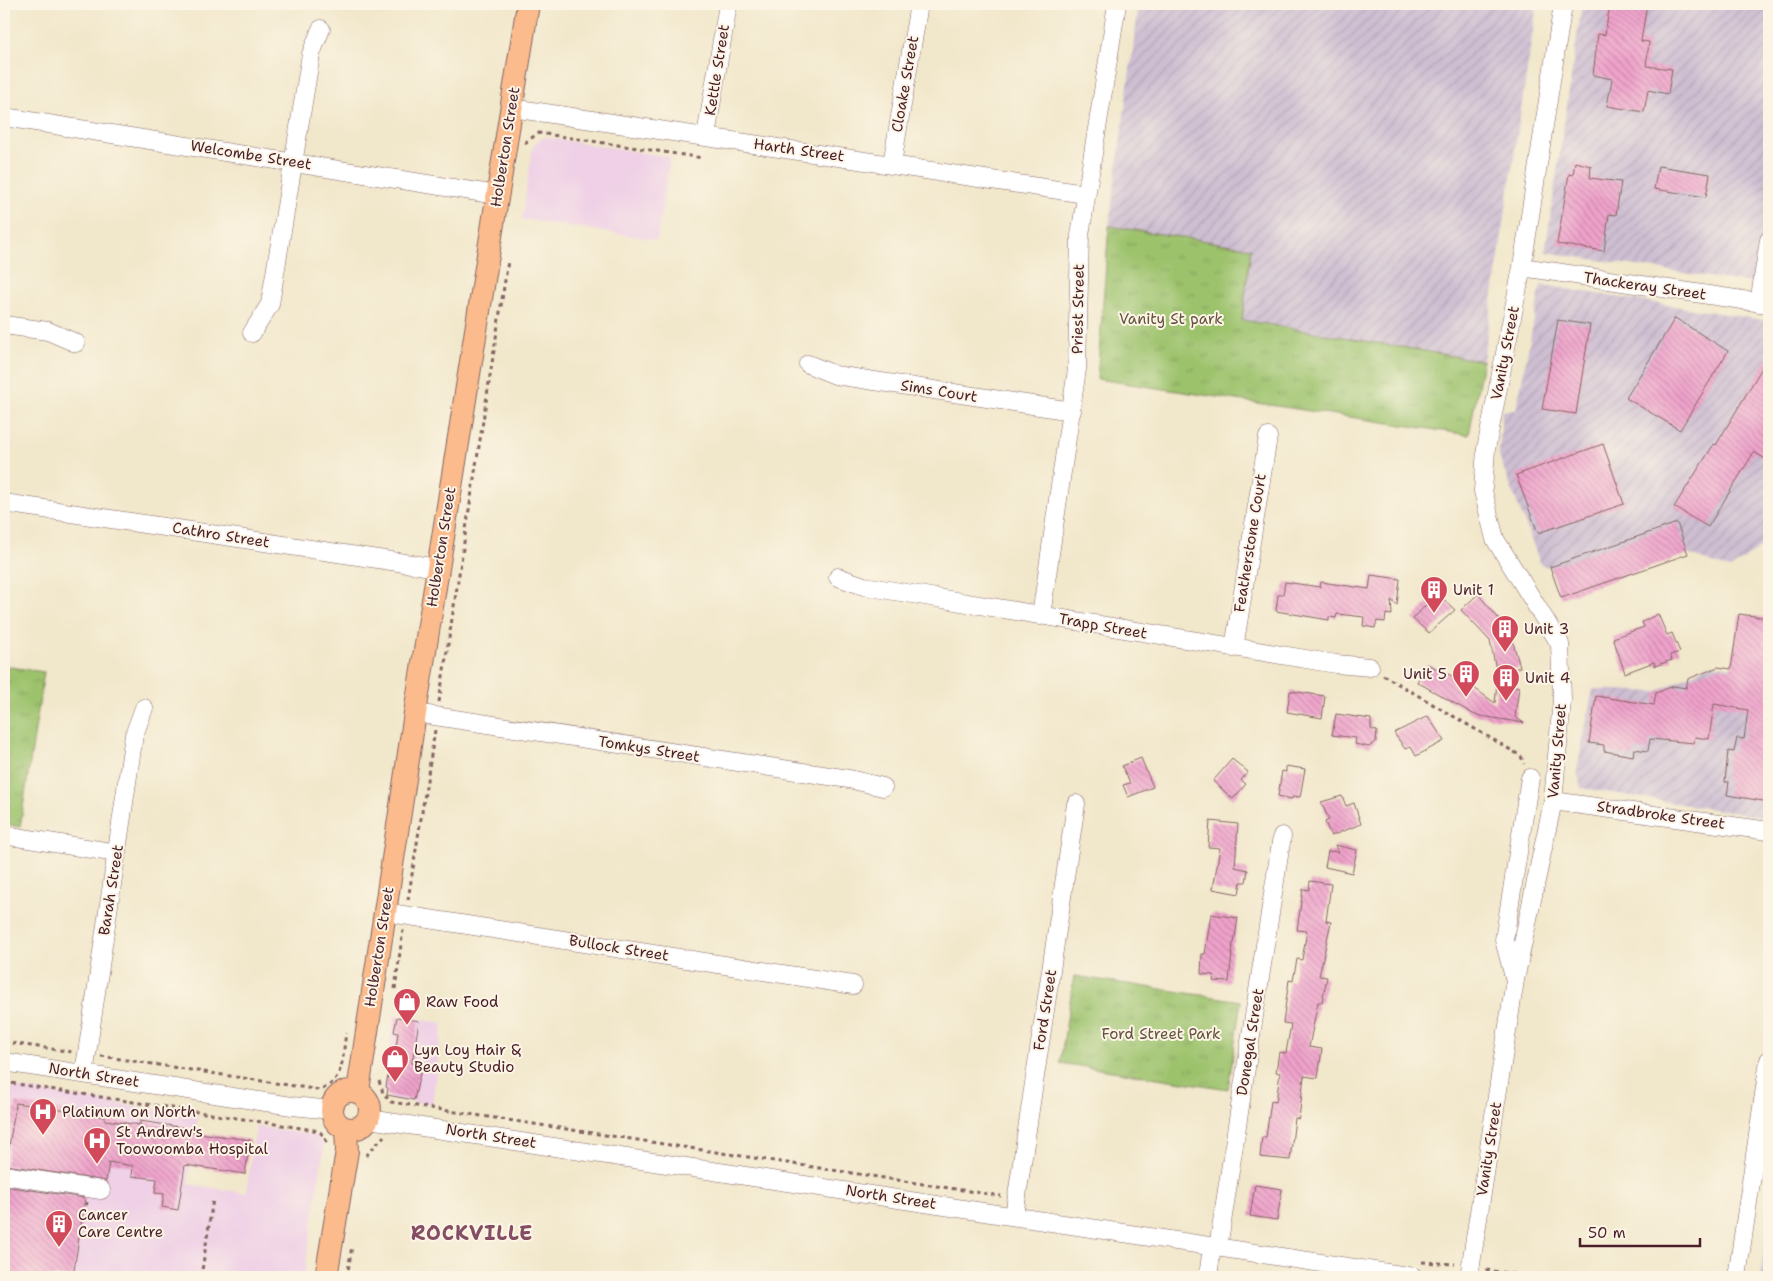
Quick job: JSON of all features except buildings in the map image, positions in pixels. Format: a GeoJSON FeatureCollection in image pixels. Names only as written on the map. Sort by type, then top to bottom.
{"type":"FeatureCollection","features":[{"type":"Feature","properties":{"kind":"main road","name":"Holberton Street"},"geometry":{"type":"LineString","coordinates":[[358,1091],[395,914],[415,713],[528,4]]}},
{"type":"Feature","properties":{"kind":"main road"},"geometry":{"type":"LineString","coordinates":[[346,1091],[358,1091],[367,1098],[371,1106],[369,1119],[361,1127],[346,1128],[338,1124],[332,1110],[333,1102],[346,1091]]}},
{"type":"Feature","properties":{"kind":"main road"},"geometry":{"type":"LineString","coordinates":[[326,1277],[347,1151],[346,1128]]}},
{"type":"Feature","properties":{"kind":"street","name":"Kettle Street"},"geometry":{"type":"LineString","coordinates":[[706,136],[728,4]]}},
{"type":"Feature","properties":{"kind":"street","name":"Cloake Street"},"geometry":{"type":"LineString","coordinates":[[892,164],[919,4]]}},
{"type":"Feature","properties":{"kind":"street","name":"Priest Street"},"geometry":{"type":"LineString","coordinates":[[1041,616],[1078,369],[1080,234],[1117,4]]}},
{"type":"Feature","properties":{"kind":"street","name":"Vanity Street"},"geometry":{"type":"LineString","coordinates":[[1469,1277],[1515,980],[1553,801],[1562,700],[1560,644],[1495,540],[1482,491],[1486,449],[1522,267],[1563,4]]}},
{"type":"Feature","properties":{"kind":"street"},"geometry":{"type":"LineString","coordinates":[[252,333],[270,304],[311,54],[321,29]]}},
{"type":"Feature","properties":{"kind":"street","name":"Harth Street"},"geometry":{"type":"LineString","coordinates":[[512,108],[1085,194]]}},
{"type":"Feature","properties":{"kind":"street","name":"Welcombe Street"},"geometry":{"type":"LineString","coordinates":[[4,117],[497,195]]}},
{"type":"Feature","properties":{"kind":"street"},"geometry":{"type":"LineString","coordinates":[[1764,303],[1769,240]]}},
{"type":"Feature","properties":{"kind":"street","name":"Thackeray Street"},"geometry":{"type":"LineString","coordinates":[[1522,267],[1764,303]]}},
{"type":"Feature","properties":{"kind":"street"},"geometry":{"type":"LineString","coordinates":[[4,326],[48,331],[76,343]]}},
{"type":"Feature","properties":{"kind":"street","name":"Sims Court"},"geometry":{"type":"LineString","coordinates":[[808,364],[835,375],[1072,411]]}},
{"type":"Feature","properties":{"kind":"street","name":"Featherstone Court"},"geometry":{"type":"LineString","coordinates":[[1234,648],[1268,437]]}},
{"type":"Feature","properties":{"kind":"street","name":"Cathro Street"},"geometry":{"type":"LineString","coordinates":[[4,503],[438,568]]}},
{"type":"Feature","properties":{"kind":"street","name":"Trapp Street"},"geometry":{"type":"LineString","coordinates":[[838,577],[864,586],[1041,616],[1336,664],[1370,667]]}},
{"type":"Feature","properties":{"kind":"street","name":"Barah Street"},"geometry":{"type":"LineString","coordinates":[[84,1074],[134,734],[144,708]]}},
{"type":"Feature","properties":{"kind":"street","name":"Tomkys Street"},"geometry":{"type":"LineString","coordinates":[[415,713],[849,779],[883,786]]}},
{"type":"Feature","properties":{"kind":"street"},"geometry":{"type":"LineString","coordinates":[[1515,980],[1504,940],[1530,778]]}},
{"type":"Feature","properties":{"kind":"street","name":"Stradbroke Street"},"geometry":{"type":"LineString","coordinates":[[1553,801],[1769,831]]}},
{"type":"Feature","properties":{"kind":"street","name":"Ford Street"},"geometry":{"type":"LineString","coordinates":[[1014,1216],[1076,804]]}},
{"type":"Feature","properties":{"kind":"street"},"geometry":{"type":"LineString","coordinates":[[4,835],[117,853]]}},
{"type":"Feature","properties":{"kind":"street","name":"Donegal Street"},"geometry":{"type":"LineString","coordinates":[[1208,1277],[1215,1247],[1282,836]]}},
{"type":"Feature","properties":{"kind":"street","name":"Bullock Street"},"geometry":{"type":"LineString","coordinates":[[395,914],[853,985]]}},
{"type":"Feature","properties":{"kind":"street"},"geometry":{"type":"LineString","coordinates":[[1737,1277],[1769,1060]]}},
{"type":"Feature","properties":{"kind":"street","name":"North Street"},"geometry":{"type":"LineString","coordinates":[[4,1062],[292,1106],[332,1110]]}},
{"type":"Feature","properties":{"kind":"street","name":"North Street"},"geometry":{"type":"LineString","coordinates":[[369,1119],[1414,1277]]}},
{"type":"Feature","properties":{"kind":"street"},"geometry":{"type":"LineString","coordinates":[[4,1175],[101,1190]]}},
{"type":"Feature","properties":{"kind":"path"},"geometry":{"type":"LineString","coordinates":[[526,150],[527,141],[539,133],[703,158]]}},
{"type":"Feature","properties":{"kind":"path"},"geometry":{"type":"LineString","coordinates":[[394,991],[395,914],[437,717],[509,258]]}},
{"type":"Feature","properties":{"kind":"path"},"geometry":{"type":"LineString","coordinates":[[1370,667],[1521,756],[1530,778]]}},
{"type":"Feature","properties":{"kind":"path"},"geometry":{"type":"LineString","coordinates":[[4,1042],[320,1090],[328,1087],[338,1077]]}},
{"type":"Feature","properties":{"kind":"path"},"geometry":{"type":"LineString","coordinates":[[380,1073],[379,1082],[383,1093],[391,1102]]}},
{"type":"Feature","properties":{"kind":"path"},"geometry":{"type":"LineString","coordinates":[[4,1082],[314,1130],[321,1133],[328,1148]]}},
{"type":"Feature","properties":{"kind":"path"},"geometry":{"type":"LineString","coordinates":[[365,1164],[367,1154],[385,1135]]}},
{"type":"Feature","properties":{"kind":"path"},"geometry":{"type":"LineString","coordinates":[[201,1277],[213,1199]]}},
{"type":"Feature","properties":{"kind":"path"},"geometry":{"type":"LineString","coordinates":[[347,1277],[353,1240]]}},
{"type":"Feature","properties":{"kind":"shaded area"},"geometry":{"type":"Polygon","coordinates":[[[1139,4],[1537,4],[1483,361],[1241,320],[1250,248],[1109,226],[1139,4]]]}},
{"type":"Feature","properties":{"kind":"shaded area"},"geometry":{"type":"Polygon","coordinates":[[[1582,4],[1769,4],[1769,286],[1545,252],[1582,4]]]}},
{"type":"Feature","properties":{"kind":"shaded area"},"geometry":{"type":"Polygon","coordinates":[[[544,137],[670,157],[657,240],[522,219],[533,145],[544,137]]]}},
{"type":"Feature","properties":{"kind":"shaded area"},"geometry":{"type":"Polygon","coordinates":[[[1541,285],[1769,321],[1769,541],[1730,569],[1687,554],[1561,598],[1550,567],[1541,565],[1499,456],[1502,411],[1516,410],[1541,285]]]}},
{"type":"Feature","properties":{"kind":"shaded area"},"geometry":{"type":"Polygon","coordinates":[[[1712,664],[1769,673],[1769,818],[1581,788],[1577,770],[1593,689],[1656,692],[1712,664]]]}},
{"type":"Feature","properties":{"kind":"shaded area"},"geometry":{"type":"Polygon","coordinates":[[[394,1015],[443,1023],[432,1104],[390,1099],[385,1094],[383,1089],[394,1015]]]}},
{"type":"Feature","properties":{"kind":"shaded area","name":"St Andrew's Toowoomba Hospital"},"geometry":{"type":"Polygon","coordinates":[[[4,1086],[198,1116],[188,1184],[246,1193],[256,1126],[317,1136],[324,1146],[304,1277],[4,1277],[4,1086]]]}},
{"type":"Feature","properties":{"kind":"shaded area"},"geometry":{"type":"Polygon","coordinates":[[[1769,1217],[1769,1277],[1760,1277],[1769,1217]]]}},
{"type":"Feature","properties":{"kind":"green space","name":"Vanity St park"},"geometry":{"type":"Polygon","coordinates":[[[1109,226],[1251,248],[1242,320],[1483,361],[1469,435],[1097,379],[1109,226]]]}},
{"type":"Feature","properties":{"kind":"green space"},"geometry":{"type":"Polygon","coordinates":[[[4,666],[44,672],[20,827],[4,824],[4,666]]]}},
{"type":"Feature","properties":{"kind":"green space","name":"Ford Street Park"},"geometry":{"type":"Polygon","coordinates":[[[1074,976],[1241,1001],[1228,1089],[1060,1063],[1074,976]]]}},
{"type":"Feature","properties":{"kind":"place","name":"Unit 1"},"geometry":{"type":"Point","coordinates":[1434,614]}},
{"type":"Feature","properties":{"kind":"place","name":"Unit 3"},"geometry":{"type":"Point","coordinates":[1505,653]}},
{"type":"Feature","properties":{"kind":"place","name":"Unit 5"},"geometry":{"type":"Point","coordinates":[1466,698]}},
{"type":"Feature","properties":{"kind":"place","name":"Unit 4"},"geometry":{"type":"Point","coordinates":[1506,702]}},
{"type":"Feature","properties":{"kind":"place","name":"Raw Food"},"geometry":{"type":"Point","coordinates":[407,1026]}},
{"type":"Feature","properties":{"kind":"place","name":"Lyn Loy Hair & Beauty Studio"},"geometry":{"type":"Point","coordinates":[395,1083]}},
{"type":"Feature","properties":{"kind":"place","name":"Platinum on North"},"geometry":{"type":"Point","coordinates":[43,1136]}},
{"type":"Feature","properties":{"kind":"place","name":"St Andrew's Toowoomba Hospital"},"geometry":{"type":"Point","coordinates":[97,1165]}},
{"type":"Feature","properties":{"kind":"place","name":"Cancer Care Centre"},"geometry":{"type":"Point","coordinates":[59,1248]}},
{"type":"Feature","properties":{"kind":"district","name":"ROCKVILLE"},"geometry":{"type":"Point","coordinates":[472,1233]}}]}
